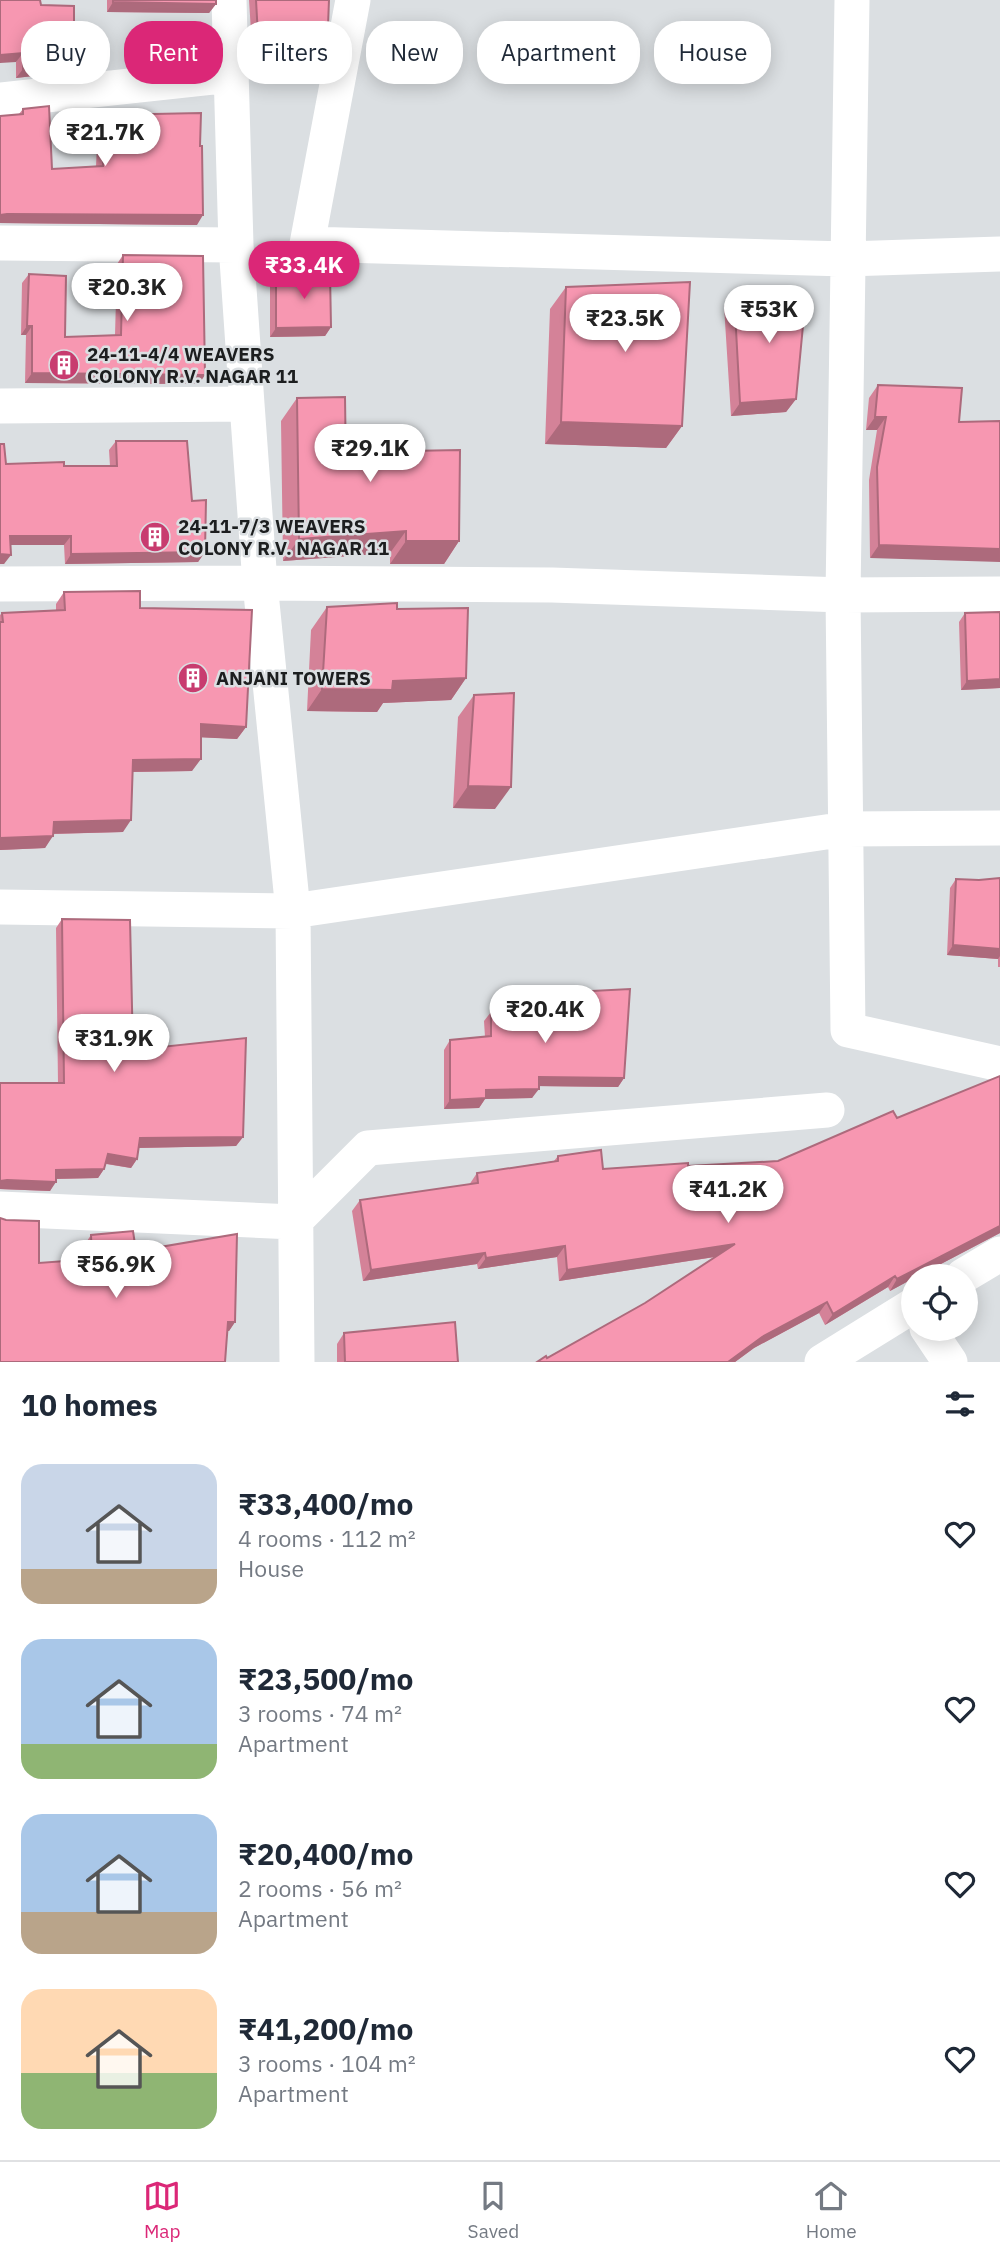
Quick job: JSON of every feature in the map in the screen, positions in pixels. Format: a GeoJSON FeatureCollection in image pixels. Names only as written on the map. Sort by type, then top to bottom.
{"type":"FeatureCollection","features":[{"type":"Feature","properties":{"kind":"street"},"geometry":{"type":"LineString","coordinates":[[229,0],[236,245],[247,404],[260,583],[293,911],[297,1362]]}},
{"type":"Feature","properties":{"kind":"street"},"geometry":{"type":"LineString","coordinates":[[353,0],[307,244],[847,259],[1000,254]]}},
{"type":"Feature","properties":{"kind":"street"},"geometry":{"type":"LineString","coordinates":[[852,0],[843,595],[848,1030],[1000,1064]]}},
{"type":"Feature","properties":{"kind":"street"},"geometry":{"type":"LineString","coordinates":[[0,100],[231,75]]}},
{"type":"Feature","properties":{"kind":"street"},"geometry":{"type":"LineString","coordinates":[[0,243],[236,245]]}},
{"type":"Feature","properties":{"kind":"street"},"geometry":{"type":"LineString","coordinates":[[0,406],[247,404]]}},
{"type":"Feature","properties":{"kind":"street"},"geometry":{"type":"LineString","coordinates":[[0,584],[552,585],[843,595],[1000,594]]}},
{"type":"Feature","properties":{"kind":"street"},"geometry":{"type":"LineString","coordinates":[[0,907],[293,911],[846,828],[1000,828]]}},
{"type":"Feature","properties":{"kind":"street"},"geometry":{"type":"LineString","coordinates":[[0,1209],[294,1222],[368,1148],[827,1110]]}},
{"type":"Feature","properties":{"kind":"street"},"geometry":{"type":"LineString","coordinates":[[978,1267],[1000,1254]]}},
{"type":"Feature","properties":{"kind":"street"},"geometry":{"type":"LineString","coordinates":[[822,1362],[901,1320]]}},
{"type":"Feature","properties":{"kind":"street"},"geometry":{"type":"LineString","coordinates":[[936,1341],[950,1362]]}},
{"type":"Feature","properties":{"kind":"building"},"geometry":{"type":"Polygon","coordinates":[[[0,0],[40,0],[41,5],[74,6],[74,21],[21,21],[21,53],[0,55],[0,0]]]}},
{"type":"Feature","properties":{"kind":"building"},"geometry":{"type":"Polygon","coordinates":[[[216,0],[216,4],[113,2],[216,0]]]}},
{"type":"Feature","properties":{"kind":"building"},"geometry":{"type":"Polygon","coordinates":[[[256,0],[329,0],[328,21],[257,21],[256,0]]]}},
{"type":"Feature","properties":{"kind":"building"},"geometry":{"type":"Polygon","coordinates":[[[49,106],[52,169],[103,166],[104,115],[201,113],[203,215],[0,215],[0,116],[23,114],[23,109],[49,106]]]}},
{"type":"Feature","properties":{"kind":"building"},"geometry":{"type":"Polygon","coordinates":[[[123,255],[203,256],[205,375],[32,373],[32,326],[27,326],[29,274],[66,276],[65,337],[121,335],[123,255]]]}},
{"type":"Feature","properties":{"kind":"building"},"geometry":{"type":"Polygon","coordinates":[[[330,273],[331,327],[276,328],[276,277],[330,273]]]}},
{"type":"Feature","properties":{"kind":"building"},"geometry":{"type":"Polygon","coordinates":[[[690,282],[682,426],[561,422],[566,287],[690,282]]]}},
{"type":"Feature","properties":{"kind":"building"},"geometry":{"type":"Polygon","coordinates":[[[734,293],[806,294],[796,399],[740,403],[734,293]]]}},
{"type":"Feature","properties":{"kind":"building"},"geometry":{"type":"Polygon","coordinates":[[[878,385],[962,388],[959,422],[1000,421],[1000,549],[879,545],[877,467],[886,417],[875,417],[878,385]]]}},
{"type":"Feature","properties":{"kind":"building"},"geometry":{"type":"Polygon","coordinates":[[[345,397],[346,467],[407,463],[408,451],[460,450],[459,541],[406,541],[406,531],[299,539],[297,398],[345,397]]]}},
{"type":"Feature","properties":{"kind":"building"},"geometry":{"type":"Polygon","coordinates":[[[116,441],[187,441],[192,501],[206,500],[205,552],[71,554],[71,536],[10,536],[11,555],[0,554],[0,444],[4,444],[6,464],[64,462],[64,466],[117,466],[116,441]]]}},
{"type":"Feature","properties":{"kind":"building"},"geometry":{"type":"Polygon","coordinates":[[[140,591],[140,608],[252,610],[246,727],[201,724],[201,759],[133,760],[131,820],[54,822],[53,836],[0,838],[2,613],[65,610],[64,592],[140,591]]]}},
{"type":"Feature","properties":{"kind":"building"},"geometry":{"type":"Polygon","coordinates":[[[397,603],[397,609],[468,608],[466,678],[393,681],[392,690],[322,689],[327,607],[397,603]]]}},
{"type":"Feature","properties":{"kind":"building"},"geometry":{"type":"Polygon","coordinates":[[[1000,612],[1000,679],[967,681],[965,613],[1000,612]]]}},
{"type":"Feature","properties":{"kind":"building"},"geometry":{"type":"Polygon","coordinates":[[[514,693],[511,787],[468,786],[474,695],[514,693]]]}},
{"type":"Feature","properties":{"kind":"building"},"geometry":{"type":"Polygon","coordinates":[[[1000,878],[1000,949],[953,945],[956,879],[1000,878]]]}},
{"type":"Feature","properties":{"kind":"building"},"geometry":{"type":"Polygon","coordinates":[[[62,919],[130,920],[133,1050],[246,1038],[243,1137],[140,1138],[137,1159],[108,1154],[104,1169],[56,1170],[56,1182],[0,1181],[0,1083],[64,1083],[62,919]]]}},
{"type":"Feature","properties":{"kind":"building"},"geometry":{"type":"Polygon","coordinates":[[[630,989],[624,1078],[539,1077],[539,1089],[486,1090],[486,1098],[450,1100],[450,1040],[491,1036],[491,1012],[552,1012],[553,993],[630,989]]]}},
{"type":"Feature","properties":{"kind":"building"},"geometry":{"type":"Polygon","coordinates":[[[1000,1076],[1000,1226],[926,1264],[901,1264],[901,1277],[897,1279],[895,1276],[833,1314],[827,1302],[762,1337],[728,1362],[537,1362],[645,1303],[735,1244],[567,1270],[565,1246],[486,1258],[485,1253],[371,1270],[360,1200],[478,1183],[477,1173],[558,1161],[558,1156],[601,1150],[603,1169],[688,1163],[688,1166],[778,1161],[893,1111],[897,1118],[1000,1076]]]}},
{"type":"Feature","properties":{"kind":"building"},"geometry":{"type":"Polygon","coordinates":[[[0,1218],[39,1221],[39,1263],[92,1259],[91,1235],[133,1231],[136,1251],[237,1234],[235,1322],[228,1322],[225,1362],[0,1362],[0,1218]]]}},
{"type":"Feature","properties":{"kind":"building"},"geometry":{"type":"Polygon","coordinates":[[[455,1322],[458,1362],[345,1362],[344,1333],[455,1322]]]}},
{"type":"Feature","properties":{"kind":"place","name":"24-11-4/4 WEAVERS COLONY R.V. NAGAR 11"},"geometry":{"type":"Point","coordinates":[64,365]}},
{"type":"Feature","properties":{"kind":"place","name":"24-11-7/3 WEAVERS COLONY R.V. NAGAR 11"},"geometry":{"type":"Point","coordinates":[155,537]}},
{"type":"Feature","properties":{"kind":"place","name":"ANJANI TOWERS"},"geometry":{"type":"Point","coordinates":[193,678]}}]}
